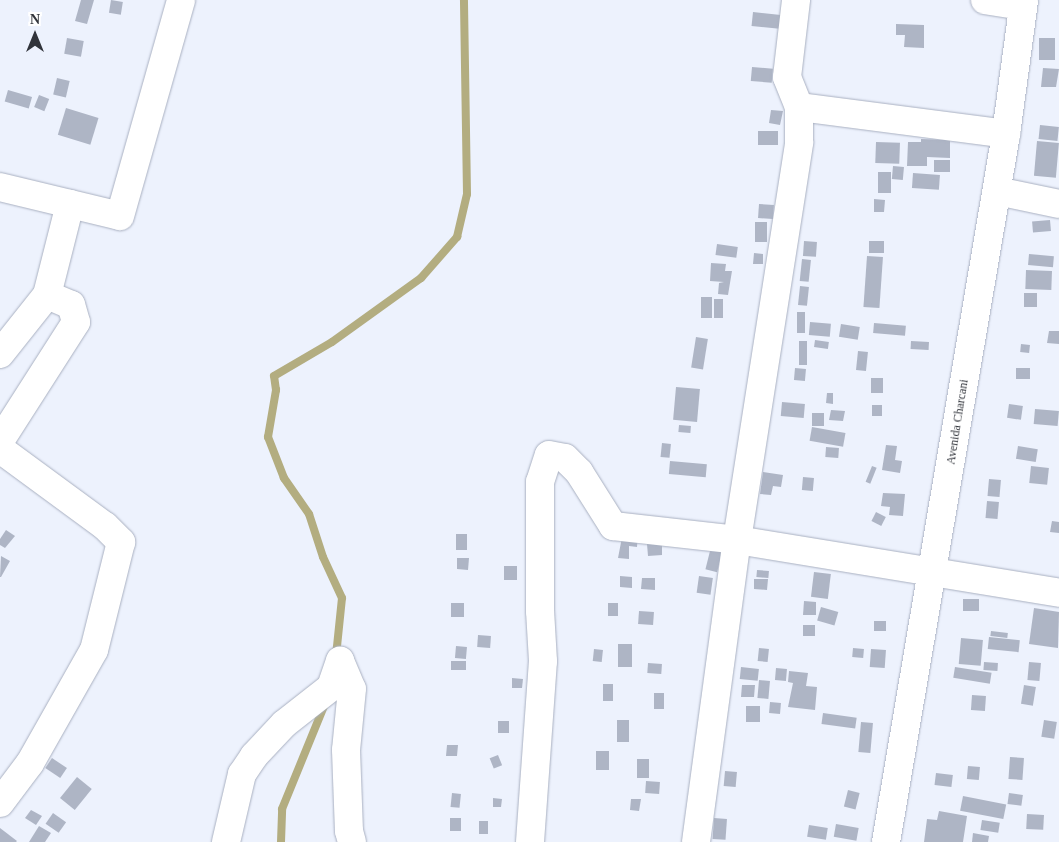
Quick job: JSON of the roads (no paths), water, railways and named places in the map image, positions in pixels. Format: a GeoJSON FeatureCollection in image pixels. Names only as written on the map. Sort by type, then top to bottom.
{"type":"FeatureCollection","features":[{"type":"Feature","properties":{"kind":"street"},"geometry":{"type":"LineString","coordinates":[[0,187],[120,216],[181,0]]}},
{"type":"Feature","properties":{"kind":"street"},"geometry":{"type":"LineString","coordinates":[[696,842],[737,540],[799,142],[798,107],[787,77],[796,0]]}},
{"type":"Feature","properties":{"kind":"street"},"geometry":{"type":"LineString","coordinates":[[985,0],[1024,3]]}},
{"type":"Feature","properties":{"kind":"street","name":"Avenida Charcani"},"geometry":{"type":"LineString","coordinates":[[886,842],[997,191],[1024,3]]}},
{"type":"Feature","properties":{"kind":"street"},"geometry":{"type":"LineString","coordinates":[[798,107],[1006,134]]}},
{"type":"Feature","properties":{"kind":"street"},"geometry":{"type":"LineString","coordinates":[[997,191],[1059,204]]}},
{"type":"Feature","properties":{"kind":"street"},"geometry":{"type":"LineString","coordinates":[[0,354],[47,295],[70,204]]}},
{"type":"Feature","properties":{"kind":"street"},"geometry":{"type":"LineString","coordinates":[[0,441],[76,322],[71,306],[47,295]]}},
{"type":"Feature","properties":{"kind":"street"},"geometry":{"type":"LineString","coordinates":[[0,449],[105,526],[121,542],[94,650],[30,763],[0,803]]}},
{"type":"Feature","properties":{"kind":"street"},"geometry":{"type":"LineString","coordinates":[[530,842],[543,662],[540,610],[540,482],[549,455],[566,458],[579,472],[613,526],[737,540],[1059,593]]}},
{"type":"Feature","properties":{"kind":"street"},"geometry":{"type":"LineString","coordinates":[[226,842],[242,774],[254,756],[284,724],[331,687],[340,661],[352,689],[346,750],[349,832],[352,842]]}},
{"type":"Feature","properties":{"kind":"waterway"},"geometry":{"type":"LineString","coordinates":[[336,656],[342,598],[323,557],[309,514],[284,478],[268,437],[276,390],[274,376],[332,342],[421,278],[457,237],[467,194],[464,0]]}},
{"type":"Feature","properties":{"kind":"waterway"},"geometry":{"type":"LineString","coordinates":[[281,842],[282,809],[326,701]]}}]}
